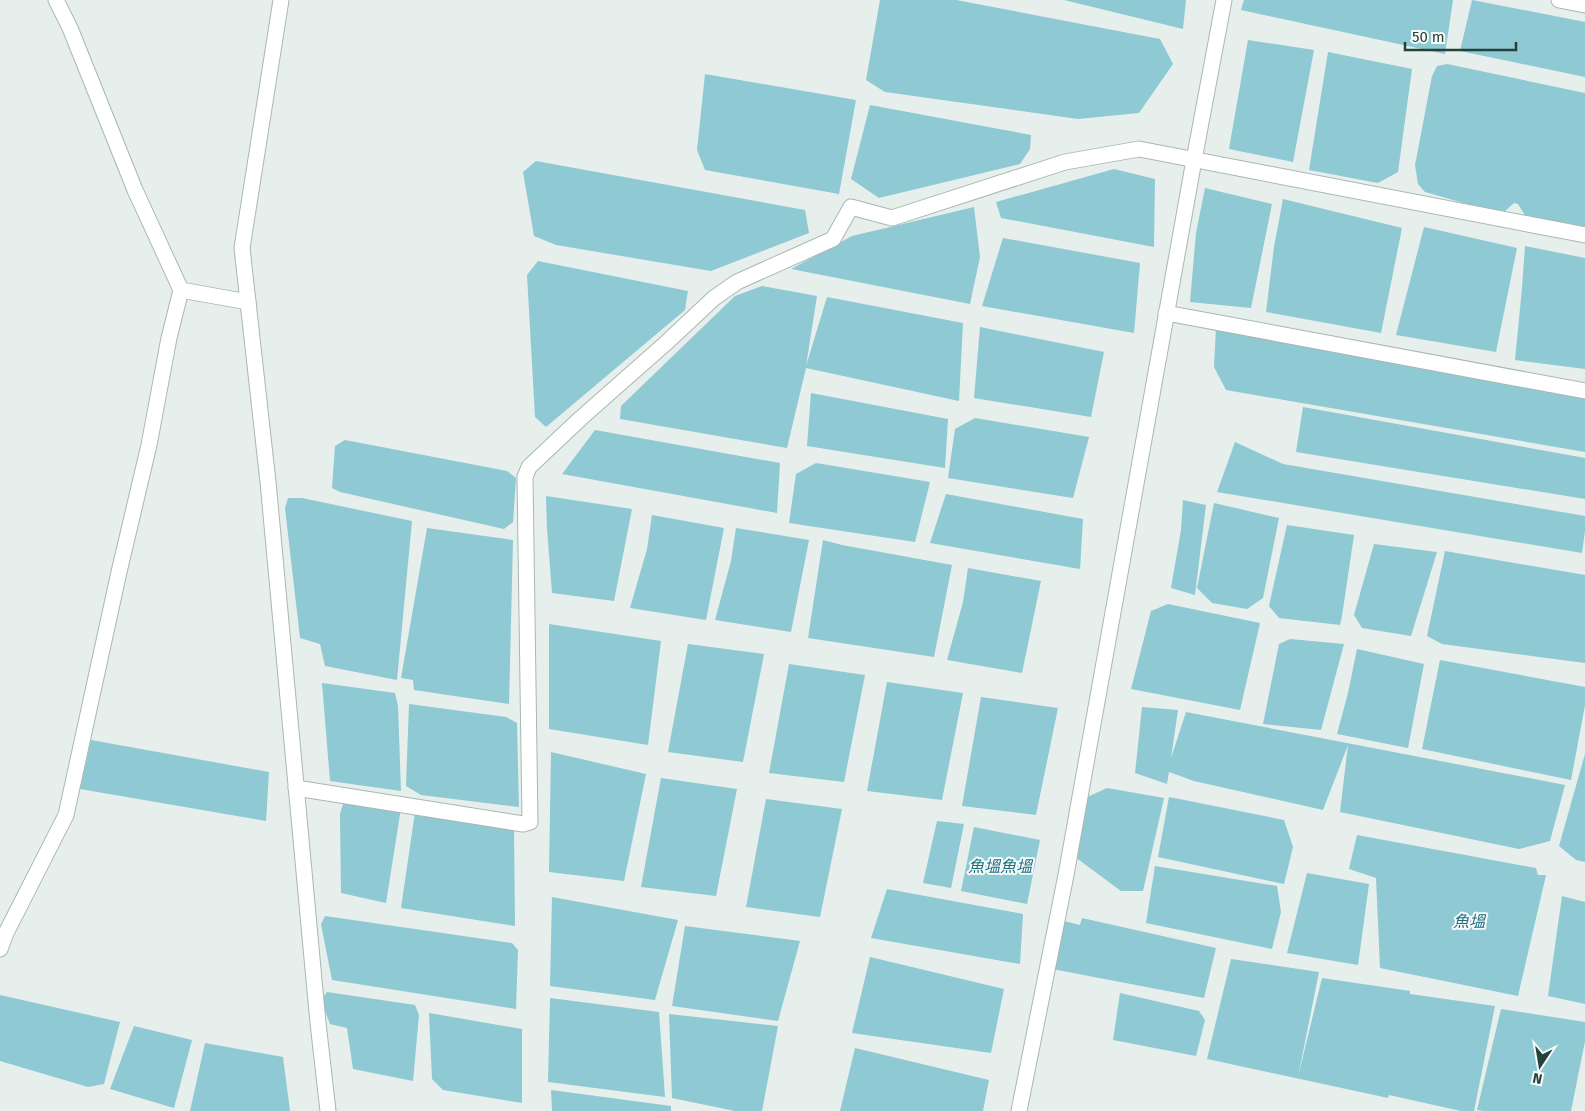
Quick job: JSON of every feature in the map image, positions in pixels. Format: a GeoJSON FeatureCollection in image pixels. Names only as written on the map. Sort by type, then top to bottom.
{"type":"FeatureCollection","features":[{"type":"Feature","properties":{"kind":"street"},"geometry":{"type":"LineString","coordinates":[[0,949],[6,933],[66,816],[119,572],[149,445],[169,338],[181,290],[135,190],[70,28],[56,0]]}},
{"type":"Feature","properties":{"kind":"street"},"geometry":{"type":"LineString","coordinates":[[281,0],[242,248],[268,482],[318,1023],[328,1111]]}},
{"type":"Feature","properties":{"kind":"street"},"geometry":{"type":"LineString","coordinates":[[1019,1111],[1066,874],[1224,0]]}},
{"type":"Feature","properties":{"kind":"street"},"geometry":{"type":"LineString","coordinates":[[1559,0],[1585,5]]}},
{"type":"Feature","properties":{"kind":"street"},"geometry":{"type":"LineString","coordinates":[[296,788],[524,824],[530,822],[525,477],[529,467],[714,298],[737,282],[834,239],[851,207],[892,218],[1065,162],[1139,149],[1585,235]]}},
{"type":"Feature","properties":{"kind":"street"},"geometry":{"type":"LineString","coordinates":[[181,290],[248,302]]}},
{"type":"Feature","properties":{"kind":"street"},"geometry":{"type":"LineString","coordinates":[[1166,313],[1585,391]]}},
{"type":"Feature","properties":{"kind":"water"},"geometry":{"type":"Polygon","coordinates":[[[880,0],[956,0],[1160,39],[1173,64],[1139,113],[1078,119],[885,92],[866,80],[880,0]]]}},
{"type":"Feature","properties":{"kind":"water"},"geometry":{"type":"Polygon","coordinates":[[[1064,0],[1186,0],[1183,29],[1064,0]]]}},
{"type":"Feature","properties":{"kind":"water"},"geometry":{"type":"Polygon","coordinates":[[[1244,0],[1453,0],[1445,54],[1241,10],[1244,0]]]}},
{"type":"Feature","properties":{"kind":"water"},"geometry":{"type":"Polygon","coordinates":[[[1472,0],[1585,22],[1585,77],[1460,51],[1472,0]]]}},
{"type":"Feature","properties":{"kind":"water"},"geometry":{"type":"Polygon","coordinates":[[[1248,40],[1314,50],[1293,162],[1229,149],[1248,40]]]}},
{"type":"Feature","properties":{"kind":"water"},"geometry":{"type":"Polygon","coordinates":[[[1328,52],[1412,69],[1398,172],[1378,183],[1309,170],[1328,52]]]}},
{"type":"Feature","properties":{"kind":"water"},"geometry":{"type":"Polygon","coordinates":[[[1447,64],[1585,93],[1585,226],[1574,227],[1526,217],[1518,204],[1514,203],[1505,211],[1481,208],[1425,192],[1418,184],[1415,165],[1432,76],[1437,66],[1447,64]]]}},
{"type":"Feature","properties":{"kind":"water"},"geometry":{"type":"Polygon","coordinates":[[[705,74],[856,100],[839,194],[705,170],[697,150],[705,74]]]}},
{"type":"Feature","properties":{"kind":"water"},"geometry":{"type":"Polygon","coordinates":[[[870,105],[1031,135],[1030,149],[1020,164],[879,198],[851,179],[870,105]]]}},
{"type":"Feature","properties":{"kind":"water"},"geometry":{"type":"Polygon","coordinates":[[[536,161],[805,210],[809,233],[711,271],[556,245],[534,236],[523,172],[536,161]]]}},
{"type":"Feature","properties":{"kind":"water"},"geometry":{"type":"Polygon","coordinates":[[[1114,169],[1155,179],[1154,247],[1001,218],[996,202],[1114,169]]]}},
{"type":"Feature","properties":{"kind":"water"},"geometry":{"type":"Polygon","coordinates":[[[1205,188],[1272,204],[1251,308],[1190,302],[1196,233],[1205,188]]]}},
{"type":"Feature","properties":{"kind":"water"},"geometry":{"type":"Polygon","coordinates":[[[1283,199],[1402,228],[1381,333],[1266,312],[1274,247],[1283,199]]]}},
{"type":"Feature","properties":{"kind":"water"},"geometry":{"type":"Polygon","coordinates":[[[974,207],[980,257],[970,304],[791,269],[852,236],[974,207]]]}},
{"type":"Feature","properties":{"kind":"water"},"geometry":{"type":"Polygon","coordinates":[[[1424,227],[1517,248],[1496,352],[1396,335],[1424,227]]]}},
{"type":"Feature","properties":{"kind":"water"},"geometry":{"type":"Polygon","coordinates":[[[1003,238],[1140,263],[1134,333],[982,306],[1003,238]]]}},
{"type":"Feature","properties":{"kind":"water"},"geometry":{"type":"Polygon","coordinates":[[[1525,246],[1585,258],[1585,369],[1515,360],[1525,246]]]}},
{"type":"Feature","properties":{"kind":"water"},"geometry":{"type":"Polygon","coordinates":[[[538,261],[688,291],[685,310],[546,427],[535,417],[527,275],[538,261]]]}},
{"type":"Feature","properties":{"kind":"water"},"geometry":{"type":"Polygon","coordinates":[[[762,286],[817,296],[806,366],[827,297],[963,323],[959,401],[806,368],[787,448],[620,419],[621,406],[735,296],[762,286]]]}},
{"type":"Feature","properties":{"kind":"water"},"geometry":{"type":"Polygon","coordinates":[[[980,327],[1104,352],[1091,417],[974,398],[980,327]]]}},
{"type":"Feature","properties":{"kind":"water"},"geometry":{"type":"Polygon","coordinates":[[[1216,328],[1585,396],[1585,452],[1226,390],[1214,367],[1216,328]]]}},
{"type":"Feature","properties":{"kind":"water"},"geometry":{"type":"Polygon","coordinates":[[[811,393],[948,419],[945,468],[807,446],[811,393]]]}},
{"type":"Feature","properties":{"kind":"water"},"geometry":{"type":"Polygon","coordinates":[[[1303,407],[1585,458],[1585,499],[1296,452],[1303,407]]]}},
{"type":"Feature","properties":{"kind":"water"},"geometry":{"type":"Polygon","coordinates":[[[975,418],[1089,437],[1073,498],[948,478],[955,429],[975,418]]]}},
{"type":"Feature","properties":{"kind":"water"},"geometry":{"type":"Polygon","coordinates":[[[595,430],[780,463],[777,513],[562,474],[595,430]]]}},
{"type":"Feature","properties":{"kind":"water"},"geometry":{"type":"Polygon","coordinates":[[[345,440],[507,471],[516,478],[513,522],[504,529],[340,492],[332,488],[335,446],[345,440]]]}},
{"type":"Feature","properties":{"kind":"water"},"geometry":{"type":"Polygon","coordinates":[[[1235,442],[1283,464],[1585,516],[1582,553],[1217,492],[1235,442]]]}},
{"type":"Feature","properties":{"kind":"water"},"geometry":{"type":"Polygon","coordinates":[[[816,463],[930,482],[915,542],[789,523],[796,474],[816,463]]]}},
{"type":"Feature","properties":{"kind":"water"},"geometry":{"type":"Polygon","coordinates":[[[946,494],[1083,519],[1080,569],[930,543],[946,494]]]}},
{"type":"Feature","properties":{"kind":"water"},"geometry":{"type":"Polygon","coordinates":[[[546,496],[632,509],[614,601],[552,593],[546,496]]]}},
{"type":"Feature","properties":{"kind":"water"},"geometry":{"type":"Polygon","coordinates":[[[288,498],[302,498],[412,521],[397,680],[325,666],[320,644],[300,638],[285,508],[288,498]]]}},
{"type":"Feature","properties":{"kind":"water"},"geometry":{"type":"Polygon","coordinates":[[[1183,500],[1206,505],[1195,595],[1171,588],[1181,530],[1183,500]]]}},
{"type":"Feature","properties":{"kind":"water"},"geometry":{"type":"Polygon","coordinates":[[[1214,503],[1279,518],[1263,598],[1247,609],[1212,603],[1197,588],[1214,503]]]}},
{"type":"Feature","properties":{"kind":"water"},"geometry":{"type":"Polygon","coordinates":[[[652,515],[724,528],[706,620],[630,608],[647,549],[652,515]]]}},
{"type":"Feature","properties":{"kind":"water"},"geometry":{"type":"Polygon","coordinates":[[[1287,525],[1354,535],[1340,625],[1279,618],[1269,606],[1287,525]]]}},
{"type":"Feature","properties":{"kind":"water"},"geometry":{"type":"Polygon","coordinates":[[[427,528],[513,540],[509,704],[414,690],[413,680],[401,678],[427,528]]]}},
{"type":"Feature","properties":{"kind":"water"},"geometry":{"type":"Polygon","coordinates":[[[736,528],[809,540],[791,632],[715,620],[731,561],[736,528]]]}},
{"type":"Feature","properties":{"kind":"water"},"geometry":{"type":"Polygon","coordinates":[[[823,540],[952,565],[934,657],[808,638],[823,540]]]}},
{"type":"Feature","properties":{"kind":"water"},"geometry":{"type":"Polygon","coordinates":[[[1374,544],[1437,552],[1411,636],[1362,628],[1354,615],[1374,544]]]}},
{"type":"Feature","properties":{"kind":"water"},"geometry":{"type":"Polygon","coordinates":[[[1445,551],[1585,575],[1585,663],[1442,644],[1427,636],[1445,551]]]}},
{"type":"Feature","properties":{"kind":"water"},"geometry":{"type":"Polygon","coordinates":[[[968,568],[1041,581],[1022,673],[947,660],[963,602],[968,568]]]}},
{"type":"Feature","properties":{"kind":"water"},"geometry":{"type":"Polygon","coordinates":[[[1168,604],[1260,623],[1240,710],[1131,689],[1151,611],[1168,604]]]}},
{"type":"Feature","properties":{"kind":"water"},"geometry":{"type":"Polygon","coordinates":[[[549,624],[661,641],[648,745],[549,729],[549,624]]]}},
{"type":"Feature","properties":{"kind":"water"},"geometry":{"type":"Polygon","coordinates":[[[1290,639],[1344,644],[1321,730],[1263,724],[1279,644],[1290,639]]]}},
{"type":"Feature","properties":{"kind":"water"},"geometry":{"type":"Polygon","coordinates":[[[688,644],[764,654],[743,762],[668,752],[688,644]]]}},
{"type":"Feature","properties":{"kind":"water"},"geometry":{"type":"Polygon","coordinates":[[[1357,649],[1424,664],[1408,748],[1337,734],[1357,649]]]}},
{"type":"Feature","properties":{"kind":"water"},"geometry":{"type":"Polygon","coordinates":[[[1440,660],[1585,687],[1585,705],[1571,780],[1422,749],[1440,660]]]}},
{"type":"Feature","properties":{"kind":"water"},"geometry":{"type":"Polygon","coordinates":[[[789,664],[865,675],[844,782],[769,773],[789,664]]]}},
{"type":"Feature","properties":{"kind":"water"},"geometry":{"type":"Polygon","coordinates":[[[887,682],[963,693],[942,800],[867,791],[887,682]]]}},
{"type":"Feature","properties":{"kind":"water"},"geometry":{"type":"Polygon","coordinates":[[[322,683],[395,693],[398,706],[401,791],[330,781],[322,683]]]}},
{"type":"Feature","properties":{"kind":"water"},"geometry":{"type":"Polygon","coordinates":[[[981,697],[1058,708],[1036,815],[962,806],[981,697]]]}},
{"type":"Feature","properties":{"kind":"water"},"geometry":{"type":"Polygon","coordinates":[[[409,704],[506,717],[517,723],[519,807],[421,795],[406,786],[409,704]]]}},
{"type":"Feature","properties":{"kind":"water"},"geometry":{"type":"Polygon","coordinates":[[[1142,707],[1178,710],[1171,758],[1186,712],[1565,785],[1550,841],[1519,849],[1340,812],[1348,745],[1323,810],[1194,781],[1169,772],[1167,784],[1135,773],[1142,707]]]}},
{"type":"Feature","properties":{"kind":"water"},"geometry":{"type":"Polygon","coordinates":[[[91,740],[269,772],[266,821],[80,789],[91,740]]]}},
{"type":"Feature","properties":{"kind":"water"},"geometry":{"type":"Polygon","coordinates":[[[551,752],[646,774],[624,881],[549,872],[551,752]]]}},
{"type":"Feature","properties":{"kind":"water"},"geometry":{"type":"Polygon","coordinates":[[[1585,754],[1585,862],[1576,860],[1559,846],[1585,754]]]}},
{"type":"Feature","properties":{"kind":"water"},"geometry":{"type":"Polygon","coordinates":[[[661,778],[737,789],[716,896],[641,887],[661,778]]]}},
{"type":"Feature","properties":{"kind":"water"},"geometry":{"type":"Polygon","coordinates":[[[1107,788],[1164,798],[1143,891],[1121,891],[1075,857],[1085,798],[1107,788]]]}},
{"type":"Feature","properties":{"kind":"water"},"geometry":{"type":"Polygon","coordinates":[[[1169,797],[1284,820],[1293,847],[1284,884],[1158,857],[1169,797]]]}},
{"type":"Feature","properties":{"kind":"water"},"geometry":{"type":"Polygon","coordinates":[[[345,798],[401,808],[386,903],[341,893],[340,814],[345,798]]]}},
{"type":"Feature","properties":{"kind":"water"},"geometry":{"type":"Polygon","coordinates":[[[766,799],[842,809],[820,917],[746,907],[766,799]]]}},
{"type":"Feature","properties":{"kind":"water"},"geometry":{"type":"Polygon","coordinates":[[[415,812],[514,828],[515,926],[401,908],[415,812]]]}},
{"type":"Feature","properties":{"kind":"water"},"geometry":{"type":"Polygon","coordinates":[[[937,821],[964,824],[951,888],[923,883],[937,821]]]}},
{"type":"Feature","properties":{"kind":"water","name":"魚塭魚塭"},"geometry":{"type":"Polygon","coordinates":[[[974,827],[1040,840],[1027,904],[961,891],[974,827]]]}},
{"type":"Feature","properties":{"kind":"water","name":"魚塭"},"geometry":{"type":"Polygon","coordinates":[[[1357,835],[1536,868],[1538,875],[1546,875],[1518,996],[1380,968],[1376,878],[1349,869],[1357,835]]]}},
{"type":"Feature","properties":{"kind":"water"},"geometry":{"type":"Polygon","coordinates":[[[1155,866],[1277,886],[1281,912],[1272,949],[1146,923],[1155,866]]]}},
{"type":"Feature","properties":{"kind":"water"},"geometry":{"type":"Polygon","coordinates":[[[1307,873],[1369,884],[1358,965],[1287,953],[1307,873]]]}},
{"type":"Feature","properties":{"kind":"water"},"geometry":{"type":"Polygon","coordinates":[[[887,889],[1023,914],[1020,964],[871,938],[887,889]]]}},
{"type":"Feature","properties":{"kind":"water"},"geometry":{"type":"Polygon","coordinates":[[[1562,896],[1585,902],[1585,1004],[1548,996],[1562,896]]]}},
{"type":"Feature","properties":{"kind":"water"},"geometry":{"type":"Polygon","coordinates":[[[552,897],[678,920],[655,1000],[550,986],[552,897]]]}},
{"type":"Feature","properties":{"kind":"water"},"geometry":{"type":"Polygon","coordinates":[[[325,916],[512,943],[518,950],[516,1009],[332,980],[321,924],[325,916]]]}},
{"type":"Feature","properties":{"kind":"water"},"geometry":{"type":"Polygon","coordinates":[[[1082,918],[1216,948],[1204,998],[1052,969],[1060,920],[1080,925],[1082,918]]]}},
{"type":"Feature","properties":{"kind":"water"},"geometry":{"type":"Polygon","coordinates":[[[685,926],[800,941],[778,1021],[672,1006],[685,926]]]}},
{"type":"Feature","properties":{"kind":"water"},"geometry":{"type":"Polygon","coordinates":[[[870,957],[1004,989],[991,1053],[852,1033],[870,957]]]}},
{"type":"Feature","properties":{"kind":"water"},"geometry":{"type":"Polygon","coordinates":[[[1231,959],[1319,972],[1298,1077],[1322,978],[1410,991],[1410,994],[1495,1006],[1474,1111],[1461,1111],[1389,1095],[1388,1098],[1207,1059],[1231,959]]]}},
{"type":"Feature","properties":{"kind":"water"},"geometry":{"type":"Polygon","coordinates":[[[327,992],[415,1005],[419,1015],[413,1081],[353,1069],[347,1028],[330,1024],[321,1000],[327,992]]]}},
{"type":"Feature","properties":{"kind":"water"},"geometry":{"type":"Polygon","coordinates":[[[1120,993],[1199,1011],[1205,1020],[1196,1056],[1113,1040],[1120,993]]]}},
{"type":"Feature","properties":{"kind":"water"},"geometry":{"type":"Polygon","coordinates":[[[0,995],[120,1022],[104,1084],[88,1087],[0,1061],[0,995]]]}},
{"type":"Feature","properties":{"kind":"water"},"geometry":{"type":"Polygon","coordinates":[[[550,998],[659,1012],[665,1097],[548,1082],[550,998]]]}},
{"type":"Feature","properties":{"kind":"water"},"geometry":{"type":"Polygon","coordinates":[[[1501,1009],[1585,1022],[1585,1041],[1571,1111],[1477,1110],[1501,1009]]]}},
{"type":"Feature","properties":{"kind":"water"},"geometry":{"type":"Polygon","coordinates":[[[429,1013],[522,1029],[522,1103],[443,1090],[432,1079],[429,1013]]]}},
{"type":"Feature","properties":{"kind":"water"},"geometry":{"type":"Polygon","coordinates":[[[669,1014],[778,1026],[762,1111],[735,1111],[672,1098],[669,1014]]]}},
{"type":"Feature","properties":{"kind":"water"},"geometry":{"type":"Polygon","coordinates":[[[134,1026],[192,1040],[174,1108],[110,1089],[134,1026]]]}},
{"type":"Feature","properties":{"kind":"water"},"geometry":{"type":"Polygon","coordinates":[[[205,1043],[283,1057],[290,1111],[190,1111],[205,1043]]]}},
{"type":"Feature","properties":{"kind":"water"},"geometry":{"type":"Polygon","coordinates":[[[855,1048],[989,1080],[983,1111],[840,1111],[855,1048]]]}},
{"type":"Feature","properties":{"kind":"water"},"geometry":{"type":"Polygon","coordinates":[[[551,1090],[671,1106],[671,1111],[552,1111],[551,1090]]]}}]}
